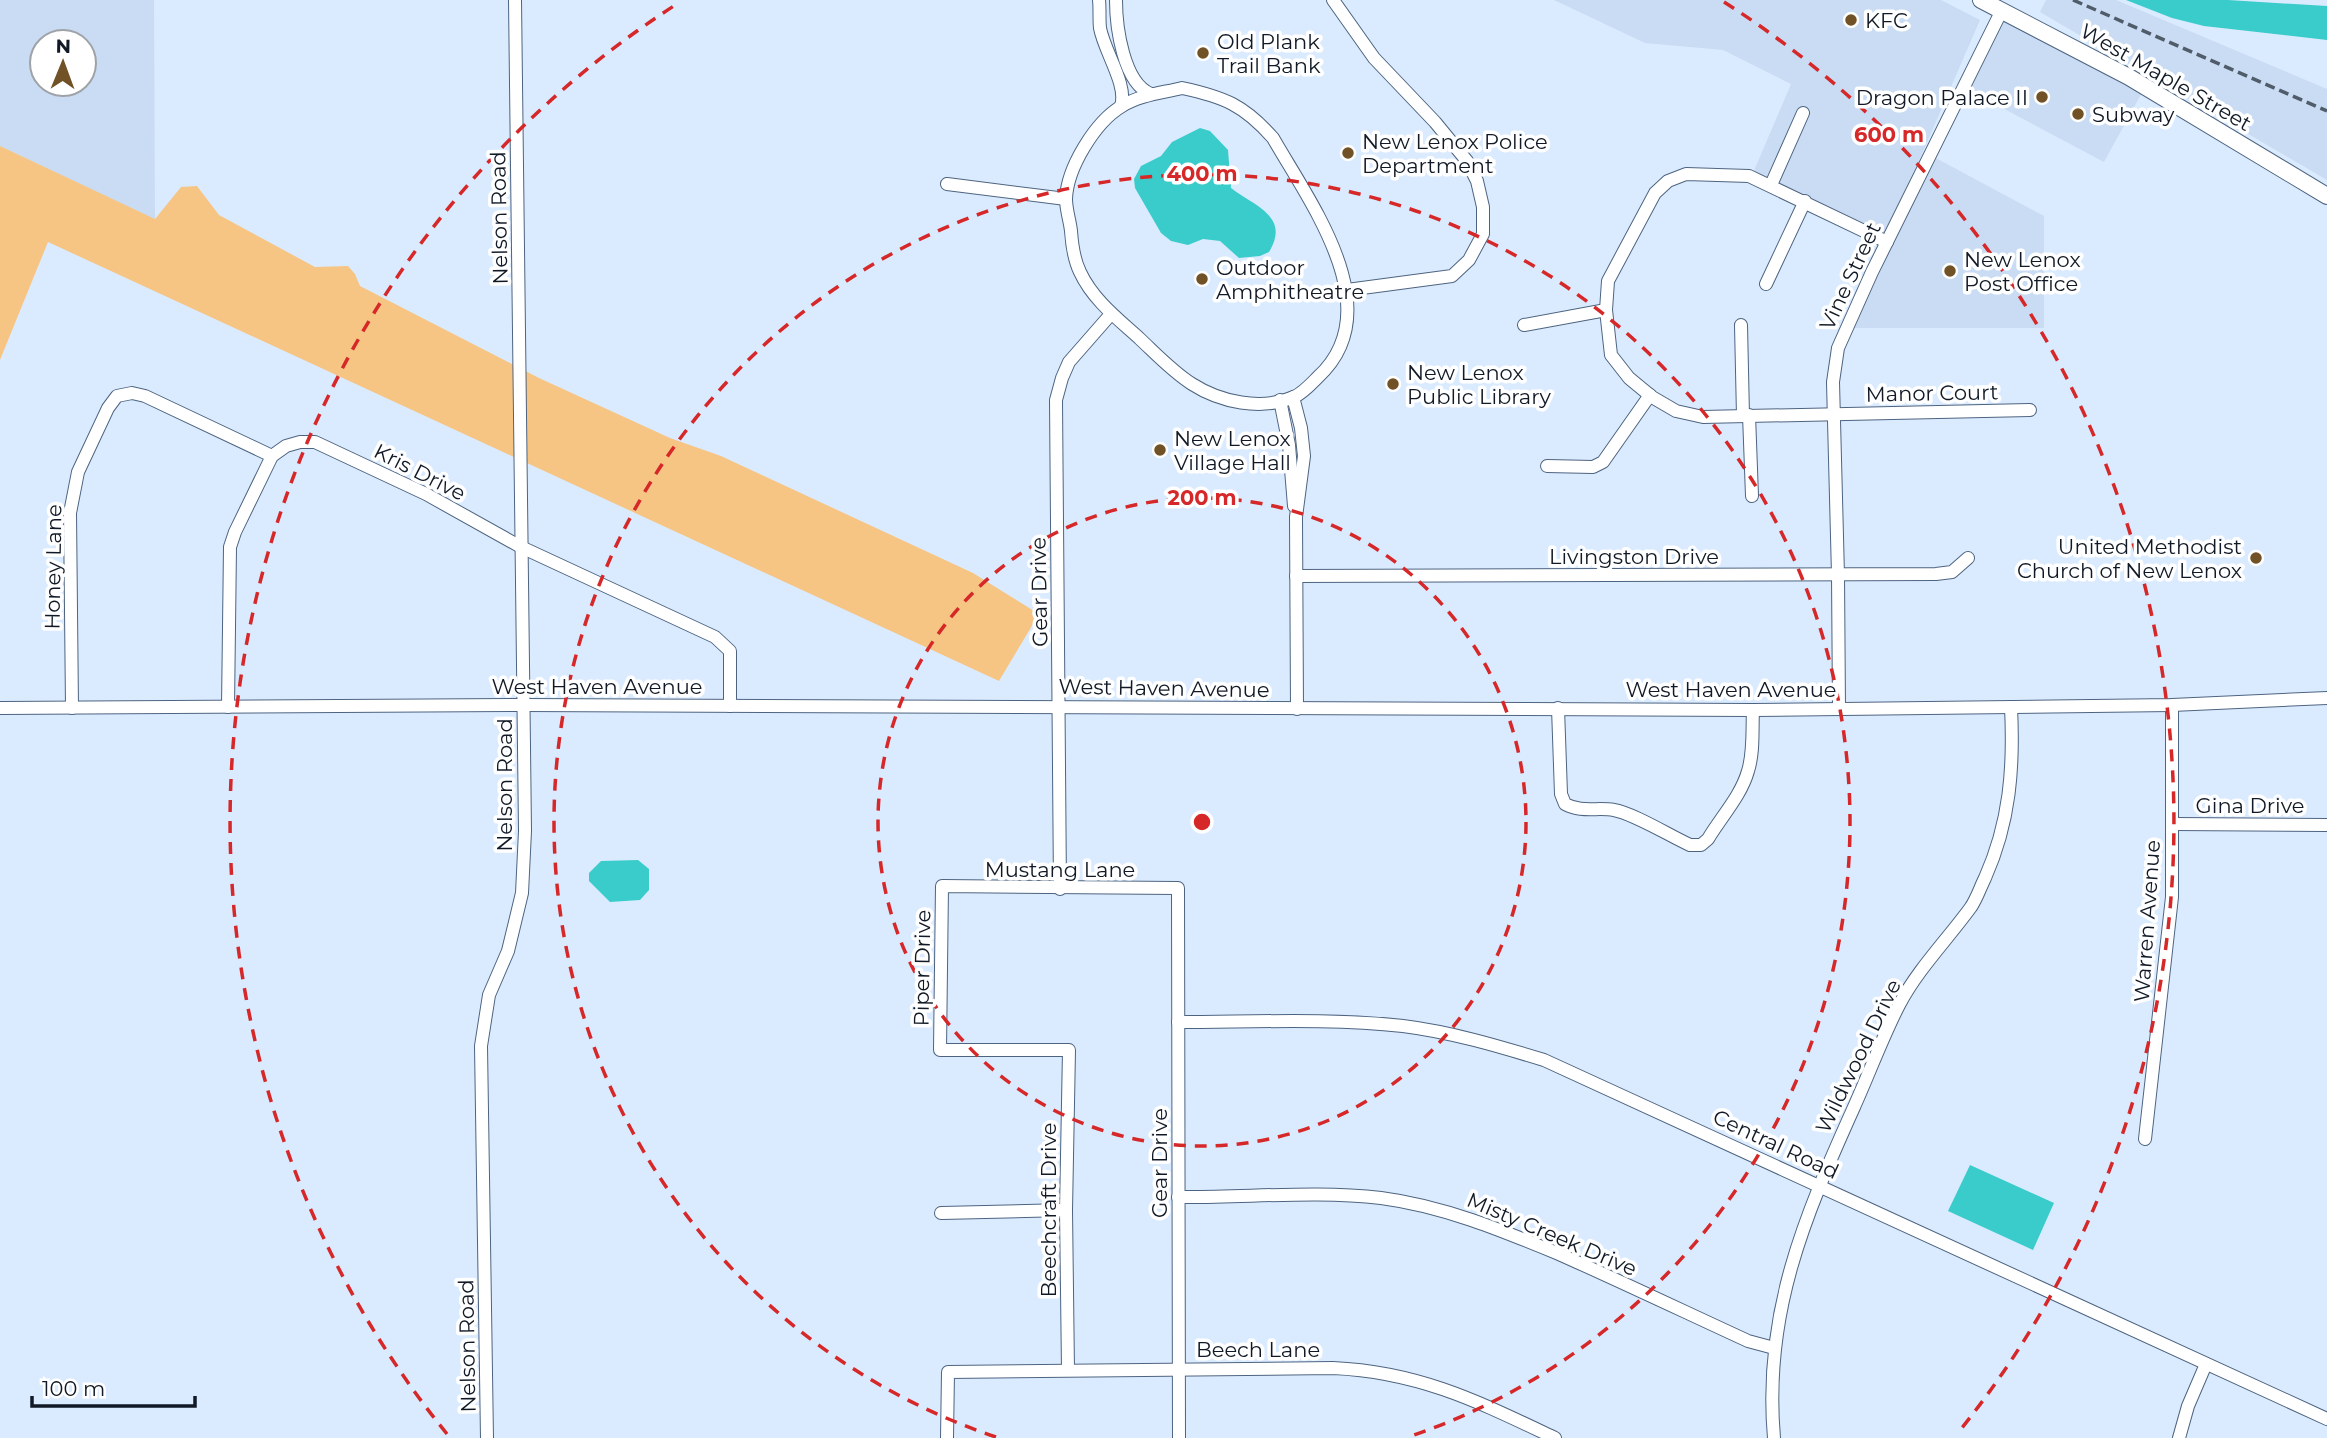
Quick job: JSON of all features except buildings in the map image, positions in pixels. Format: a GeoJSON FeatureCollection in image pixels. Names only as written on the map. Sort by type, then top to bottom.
{"type":"FeatureCollection","features":[{"type":"Feature","properties":{"kind":"main road","name":"West Maple Street"},"geometry":{"type":"LineString","coordinates":[[1981,0],[2129,77],[2327,196]]}},
{"type":"Feature","properties":{"kind":"street","name":"Nelson Road"},"geometry":{"type":"LineString","coordinates":[[487,1438],[481,1046],[489,995],[508,951],[522,893],[525,831],[516,0]]}},
{"type":"Feature","properties":{"kind":"street"},"geometry":{"type":"LineString","coordinates":[[1100,0],[1100,27],[1120,82],[1123,100],[1121,106]]}},
{"type":"Feature","properties":{"kind":"street"},"geometry":{"type":"LineString","coordinates":[[1116,0],[1116,22],[1133,78],[1144,91],[1151,93]]}},
{"type":"Feature","properties":{"kind":"street"},"geometry":{"type":"LineString","coordinates":[[1333,0],[1374,58],[1435,122],[1467,161],[1477,180],[1483,207],[1483,234],[1469,260],[1452,276],[1348,290]]}},
{"type":"Feature","properties":{"kind":"street","name":"Vine Street"},"geometry":{"type":"LineString","coordinates":[[1839,709],[1833,382],[1838,348],[2002,10]]}},
{"type":"Feature","properties":{"kind":"street"},"geometry":{"type":"LineString","coordinates":[[1182,88],[1212,94],[1238,105],[1273,138],[1329,238],[1348,290],[1348,323],[1340,348],[1328,368],[1293,397],[1263,403],[1236,403],[1190,383],[1111,314],[1079,271],[1066,199],[1078,159],[1091,136],[1121,106],[1151,93],[1182,88]]}},
{"type":"Feature","properties":{"kind":"street"},"geometry":{"type":"LineString","coordinates":[[1803,113],[1771,185],[1888,242]]}},
{"type":"Feature","properties":{"kind":"street","name":"Manor Court"},"geometry":{"type":"LineString","coordinates":[[1771,185],[1749,176],[1734,174],[1686,174],[1668,181],[1655,193],[1608,281],[1605,310],[1611,355],[1629,378],[1676,411],[1703,417],[2030,410]]}},
{"type":"Feature","properties":{"kind":"street"},"geometry":{"type":"LineString","coordinates":[[947,184],[1066,199]]}},
{"type":"Feature","properties":{"kind":"street"},"geometry":{"type":"LineString","coordinates":[[1766,284],[1805,201]]}},
{"type":"Feature","properties":{"kind":"street"},"geometry":{"type":"LineString","coordinates":[[1524,325],[1605,310]]}},
{"type":"Feature","properties":{"kind":"street","name":"Gear Drive"},"geometry":{"type":"LineString","coordinates":[[1060,889],[1056,400],[1069,362],[1111,314]]}},
{"type":"Feature","properties":{"kind":"street"},"geometry":{"type":"LineString","coordinates":[[1741,325],[1752,496]]}},
{"type":"Feature","properties":{"kind":"street","name":"Honey Lane"},"geometry":{"type":"LineString","coordinates":[[72,708],[70,513],[78,471],[108,408],[117,396],[132,393],[145,396],[272,456]]}},
{"type":"Feature","properties":{"kind":"street"},"geometry":{"type":"LineString","coordinates":[[1547,466],[1593,467],[1603,462],[1650,395]]}},
{"type":"Feature","properties":{"kind":"street"},"geometry":{"type":"LineString","coordinates":[[1293,397],[1301,428],[1304,456],[1296,517]]}},
{"type":"Feature","properties":{"kind":"street"},"geometry":{"type":"LineString","coordinates":[[1280,400],[1287,434],[1296,517],[1297,709]]}},
{"type":"Feature","properties":{"kind":"street","name":"Kris Drive"},"geometry":{"type":"LineString","coordinates":[[272,456],[286,446],[315,442],[426,494],[521,547],[715,637],[730,651],[730,706]]}},
{"type":"Feature","properties":{"kind":"street"},"geometry":{"type":"LineString","coordinates":[[228,707],[230,547],[272,456]]}},
{"type":"Feature","properties":{"kind":"street","name":"Livingston Drive"},"geometry":{"type":"LineString","coordinates":[[1296,576],[1936,574],[1952,572],[1968,558]]}},
{"type":"Feature","properties":{"kind":"street","name":"West Haven Avenue"},"geometry":{"type":"LineString","coordinates":[[0,708],[523,705],[1753,710],[2172,705],[2327,698]]}},
{"type":"Feature","properties":{"kind":"street","name":"Warren Avenue"},"geometry":{"type":"LineString","coordinates":[[2145,1139],[2172,897],[2172,705]]}},
{"type":"Feature","properties":{"kind":"street","name":"Wildwood Drive"},"geometry":{"type":"LineString","coordinates":[[1774,1438],[1771,1387],[1774,1348],[1796,1246],[1819,1185],[1899,1005],[1930,958],[1973,904],[1991,863],[2008,807],[2011,707]]}},
{"type":"Feature","properties":{"kind":"street"},"geometry":{"type":"LineString","coordinates":[[1558,708],[1561,794],[1565,804],[1582,810],[1614,810],[1690,845],[1701,845],[1708,839],[1741,789],[1752,751],[1753,710]]}},
{"type":"Feature","properties":{"kind":"street","name":"Gina Drive"},"geometry":{"type":"LineString","coordinates":[[2174,824],[2327,824]]}},
{"type":"Feature","properties":{"kind":"street","name":"Mustang Lane"},"geometry":{"type":"LineString","coordinates":[[942,886],[1178,888]]}},
{"type":"Feature","properties":{"kind":"street","name":"Piper Drive"},"geometry":{"type":"LineString","coordinates":[[942,886],[940,1051],[1069,1050]]}},
{"type":"Feature","properties":{"kind":"street","name":"Gear Drive"},"geometry":{"type":"LineString","coordinates":[[1178,888],[1179,1438]]}},
{"type":"Feature","properties":{"kind":"street","name":"Central Road"},"geometry":{"type":"LineString","coordinates":[[1178,1022],[1356,1023],[1404,1027],[1493,1044],[1544,1060],[2327,1419]]}},
{"type":"Feature","properties":{"kind":"street","name":"Beechcraft Drive"},"geometry":{"type":"LineString","coordinates":[[1068,1370],[1066,1210],[1069,1050]]}},
{"type":"Feature","properties":{"kind":"street","name":"Misty Creek Drive"},"geometry":{"type":"LineString","coordinates":[[1178,1197],[1356,1196],[1401,1201],[1456,1214],[1579,1263],[1748,1341],[1774,1348]]}},
{"type":"Feature","properties":{"kind":"street"},"geometry":{"type":"LineString","coordinates":[[941,1213],[1066,1210]]}},
{"type":"Feature","properties":{"kind":"street"},"geometry":{"type":"LineString","coordinates":[[2179,1438],[2188,1406],[2206,1364]]}},
{"type":"Feature","properties":{"kind":"street","name":"Beech Lane"},"geometry":{"type":"LineString","coordinates":[[947,1438],[948,1372],[1333,1368],[1380,1371],[1444,1389],[1555,1438]]}},
{"type":"Feature","properties":{"kind":"shaded area"},"geometry":{"type":"Polygon","coordinates":[[[0,0],[154,0],[155,220],[0,146],[0,0]]]}},
{"type":"Feature","properties":{"kind":"shaded area"},"geometry":{"type":"Polygon","coordinates":[[[1554,0],[1941,0],[1980,20],[1883,244],[1750,180],[1791,84],[1723,50],[1645,43],[1554,0]]]}},
{"type":"Feature","properties":{"kind":"shaded area"},"geometry":{"type":"Polygon","coordinates":[[[2046,0],[2116,0],[2327,89],[2327,180],[2040,12],[2046,0]]]}},
{"type":"Feature","properties":{"kind":"shaded area"},"geometry":{"type":"Polygon","coordinates":[[[2126,0],[2228,0],[2327,6],[2327,40],[2204,26],[2172,18],[2126,0]]]}},
{"type":"Feature","properties":{"kind":"shaded area"},"geometry":{"type":"Polygon","coordinates":[[[2003,14],[2144,89],[2104,162],[1965,88],[2003,14]]]}},
{"type":"Feature","properties":{"kind":"shaded area"},"geometry":{"type":"Polygon","coordinates":[[[1200,128],[1210,131],[1228,150],[1231,188],[1267,213],[1273,221],[1276,229],[1275,240],[1269,252],[1260,256],[1239,258],[1220,241],[1203,239],[1188,245],[1171,241],[1161,233],[1135,188],[1134,179],[1141,166],[1161,156],[1172,142],[1200,128]]]}},
{"type":"Feature","properties":{"kind":"shaded area"},"geometry":{"type":"Polygon","coordinates":[[[0,146],[155,219],[181,187],[197,186],[219,215],[315,267],[348,266],[360,286],[539,378],[670,438],[721,456],[973,573],[1039,614],[999,681],[48,242],[0,360],[0,146]]]}},
{"type":"Feature","properties":{"kind":"shaded area"},"geometry":{"type":"Polygon","coordinates":[[[1932,156],[2044,216],[2044,328],[1849,328],[1932,156]]]}},
{"type":"Feature","properties":{"kind":"shaded area"},"geometry":{"type":"Polygon","coordinates":[[[638,860],[649,869],[649,890],[640,900],[610,902],[589,881],[589,873],[601,861],[638,860]]]}},
{"type":"Feature","properties":{"kind":"shaded area"},"geometry":{"type":"Polygon","coordinates":[[[1970,1165],[2054,1203],[2033,1250],[1948,1211],[1970,1165]]]}},
{"type":"Feature","properties":{"kind":"railway"},"geometry":{"type":"LineString","coordinates":[[2073,0],[2327,111]]}},
{"type":"Feature","properties":{"kind":"place","name":"KFC"},"geometry":{"type":"Point","coordinates":[1851,20]}},
{"type":"Feature","properties":{"kind":"place","name":"Old Plank Trail Bank"},"geometry":{"type":"Point","coordinates":[1203,53]}},
{"type":"Feature","properties":{"kind":"place","name":"Dragon Palace II"},"geometry":{"type":"Point","coordinates":[2042,97]}},
{"type":"Feature","properties":{"kind":"place","name":"Subway"},"geometry":{"type":"Point","coordinates":[2078,114]}},
{"type":"Feature","properties":{"kind":"place","name":"New Lenox Police Department"},"geometry":{"type":"Point","coordinates":[1348,153]}},
{"type":"Feature","properties":{"kind":"place","name":"New Lenox Post Office"},"geometry":{"type":"Point","coordinates":[1950,271]}},
{"type":"Feature","properties":{"kind":"place","name":"Outdoor Amphitheatre"},"geometry":{"type":"Point","coordinates":[1202,279]}},
{"type":"Feature","properties":{"kind":"place","name":"New Lenox Public Library"},"geometry":{"type":"Point","coordinates":[1393,384]}},
{"type":"Feature","properties":{"kind":"place","name":"New Lenox Village Hall"},"geometry":{"type":"Point","coordinates":[1160,450]}},
{"type":"Feature","properties":{"kind":"place","name":"United Methodist Church of New Lenox"},"geometry":{"type":"Point","coordinates":[2256,558]}}]}
